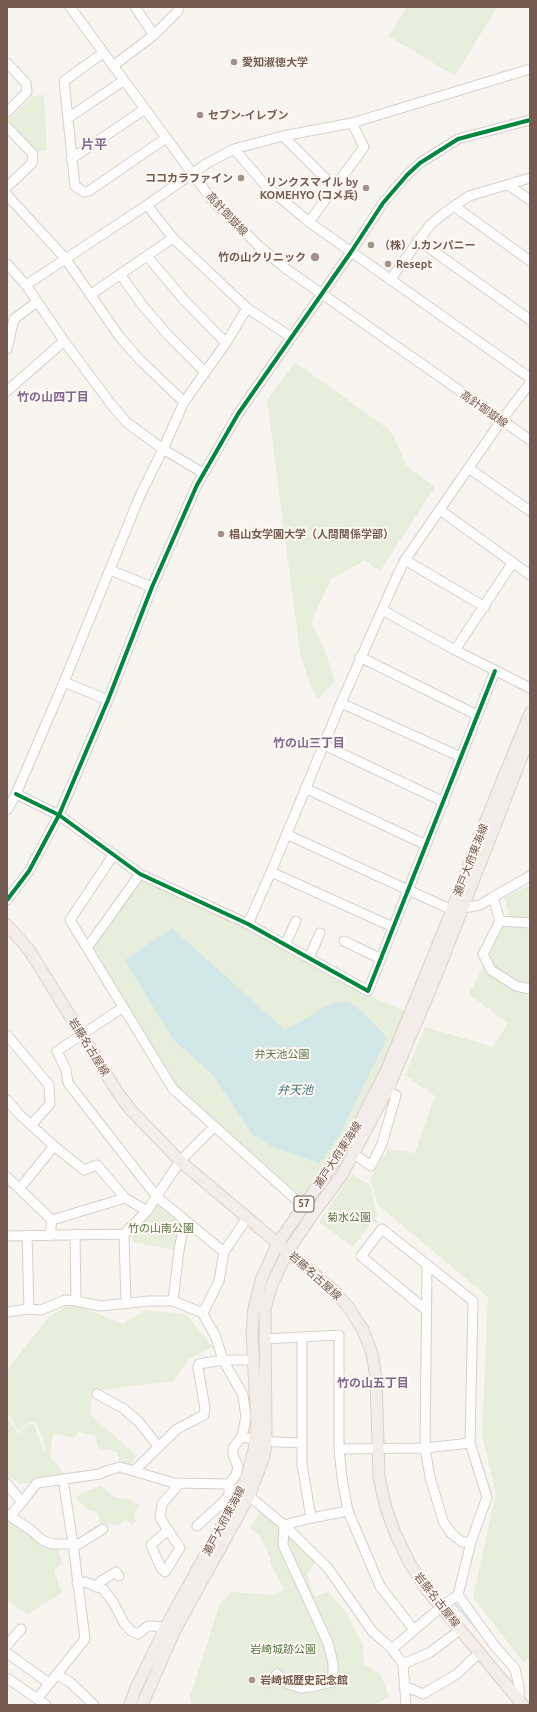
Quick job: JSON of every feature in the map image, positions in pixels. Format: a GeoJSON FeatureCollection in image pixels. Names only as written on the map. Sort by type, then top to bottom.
{"type":"FeatureCollection","features":[{"type":"Feature","properties":{"kind":"main road","name":"瀬戸大府東海線"},"geometry":{"type":"LineString","coordinates":[[130,1705],[136,1688],[165,1628],[242,1489],[261,1441],[265,1309],[272,1284],[288,1251],[342,1175],[387,1091],[435,979],[482,830],[530,713]]}},
{"type":"Feature","properties":{"kind":"main road","name":"瀬戸大府東海線"},"geometry":{"type":"LineString","coordinates":[[142,1705],[175,1630],[249,1496],[264,1457],[257,1425],[253,1360],[254,1310],[261,1280],[278,1243],[360,1122],[388,1067],[458,909],[530,736]]}},
{"type":"Feature","properties":{"kind":"main road","name":"岩藤名古屋線"},"geometry":{"type":"LineString","coordinates":[[7,925],[29,950],[126,1103],[156,1137],[180,1162],[333,1290],[349,1308],[363,1330],[372,1353],[376,1379],[379,1476],[386,1508],[395,1533],[409,1562],[427,1590],[521,1702]]}},
{"type":"Feature","properties":{"kind":"street","name":"高針御嶽線"},"geometry":{"type":"LineString","coordinates":[[70,7],[192,174],[224,213],[260,247],[285,268],[530,440]]}},
{"type":"Feature","properties":{"kind":"street"},"geometry":{"type":"LineString","coordinates":[[135,7],[154,35]]}},
{"type":"Feature","properties":{"kind":"street"},"geometry":{"type":"LineString","coordinates":[[113,66],[154,35],[178,11],[179,7]]}},
{"type":"Feature","properties":{"kind":"street"},"geometry":{"type":"LineString","coordinates":[[103,53],[64,80],[75,186],[84,192],[89,190],[166,138]]}},
{"type":"Feature","properties":{"kind":"street"},"geometry":{"type":"LineString","coordinates":[[7,63],[26,83],[27,92],[7,112]]}},
{"type":"Feature","properties":{"kind":"street"},"geometry":{"type":"LineString","coordinates":[[26,285],[65,258],[147,206],[206,164],[234,149],[283,136],[352,123],[530,70]]}},
{"type":"Feature","properties":{"kind":"street"},"geometry":{"type":"LineString","coordinates":[[68,118],[123,81]]}},
{"type":"Feature","properties":{"kind":"street"},"geometry":{"type":"LineString","coordinates":[[71,159],[145,109]]}},
{"type":"Feature","properties":{"kind":"street"},"geometry":{"type":"LineString","coordinates":[[7,900],[29,871],[59,815],[108,700],[152,587],[203,473],[238,414],[351,252],[383,203],[396,187],[420,163],[458,139],[530,120]]}},
{"type":"Feature","properties":{"kind":"street"},"geometry":{"type":"LineString","coordinates":[[309,222],[364,147],[352,123]]}},
{"type":"Feature","properties":{"kind":"street"},"geometry":{"type":"LineString","coordinates":[[7,127],[33,154],[32,163],[7,187]]}},
{"type":"Feature","properties":{"kind":"street"},"geometry":{"type":"LineString","coordinates":[[283,136],[334,187]]}},
{"type":"Feature","properties":{"kind":"street"},"geometry":{"type":"LineString","coordinates":[[234,149],[266,186],[309,222],[530,378]]}},
{"type":"Feature","properties":{"kind":"street"},"geometry":{"type":"LineString","coordinates":[[390,280],[430,225],[454,206],[469,196],[530,178]]}},
{"type":"Feature","properties":{"kind":"street"},"geometry":{"type":"LineString","coordinates":[[508,185],[530,200]]}},
{"type":"Feature","properties":{"kind":"street"},"geometry":{"type":"LineString","coordinates":[[7,194],[65,258],[118,336],[140,360],[184,402]]}},
{"type":"Feature","properties":{"kind":"street"},"geometry":{"type":"LineString","coordinates":[[147,206],[173,238],[247,308],[291,337]]}},
{"type":"Feature","properties":{"kind":"street"},"geometry":{"type":"LineString","coordinates":[[454,206],[530,261]]}},
{"type":"Feature","properties":{"kind":"street"},"geometry":{"type":"LineString","coordinates":[[90,295],[173,238]]}},
{"type":"Feature","properties":{"kind":"street"},"geometry":{"type":"LineString","coordinates":[[418,240],[529,316]]}},
{"type":"Feature","properties":{"kind":"street"},"geometry":{"type":"LineString","coordinates":[[148,256],[184,300],[226,343]]}},
{"type":"Feature","properties":{"kind":"street"},"geometry":{"type":"LineString","coordinates":[[7,264],[26,285],[64,341],[110,404],[126,422],[163,449],[203,473]]}},
{"type":"Feature","properties":{"kind":"street"},"geometry":{"type":"LineString","coordinates":[[120,274],[143,306],[167,334],[205,372]]}},
{"type":"Feature","properties":{"kind":"street"},"geometry":{"type":"LineString","coordinates":[[7,349],[11,320],[37,302]]}},
{"type":"Feature","properties":{"kind":"street"},"geometry":{"type":"LineString","coordinates":[[7,810],[16,794],[64,682],[139,498],[184,402],[226,343],[247,308]]}},
{"type":"Feature","properties":{"kind":"street"},"geometry":{"type":"LineString","coordinates":[[7,391],[64,341]]}},
{"type":"Feature","properties":{"kind":"street"},"geometry":{"type":"LineString","coordinates":[[248,924],[360,657],[405,560],[470,469],[501,421],[530,383]]}},
{"type":"Feature","properties":{"kind":"street"},"geometry":{"type":"LineString","coordinates":[[470,469],[530,511]]}},
{"type":"Feature","properties":{"kind":"street"},"geometry":{"type":"LineString","coordinates":[[440,510],[530,575]]}},
{"type":"Feature","properties":{"kind":"street"},"geometry":{"type":"LineString","coordinates":[[405,560],[485,607]]}},
{"type":"Feature","properties":{"kind":"street"},"geometry":{"type":"LineString","coordinates":[[455,650],[485,607],[513,562]]}},
{"type":"Feature","properties":{"kind":"street"},"geometry":{"type":"LineString","coordinates":[[110,570],[152,587]]}},
{"type":"Feature","properties":{"kind":"street"},"geometry":{"type":"LineString","coordinates":[[382,610],[455,650],[530,688]]}},
{"type":"Feature","properties":{"kind":"street"},"geometry":{"type":"LineString","coordinates":[[360,657],[477,716]]}},
{"type":"Feature","properties":{"kind":"street"},"geometry":{"type":"LineString","coordinates":[[16,794],[59,815],[140,874],[248,924],[368,991],[409,891],[495,671]]}},
{"type":"Feature","properties":{"kind":"street"},"geometry":{"type":"LineString","coordinates":[[64,682],[108,700]]}},
{"type":"Feature","properties":{"kind":"street"},"geometry":{"type":"LineString","coordinates":[[341,703],[461,757]]}},
{"type":"Feature","properties":{"kind":"street"},"geometry":{"type":"LineString","coordinates":[[324,745],[444,802]]}},
{"type":"Feature","properties":{"kind":"street"},"geometry":{"type":"LineString","coordinates":[[305,788],[426,845]]}},
{"type":"Feature","properties":{"kind":"street"},"geometry":{"type":"LineString","coordinates":[[286,834],[409,891],[458,909],[480,905],[530,876]]}},
{"type":"Feature","properties":{"kind":"street"},"geometry":{"type":"LineString","coordinates":[[114,854],[70,920],[122,1008],[173,1089],[303,1206]]}},
{"type":"Feature","properties":{"kind":"street"},"geometry":{"type":"LineString","coordinates":[[271,872],[393,927]]}},
{"type":"Feature","properties":{"kind":"street"},"geometry":{"type":"LineString","coordinates":[[87,948],[140,874]]}},
{"type":"Feature","properties":{"kind":"street"},"geometry":{"type":"LineString","coordinates":[[493,897],[500,920],[483,954],[490,970],[516,986],[530,989]]}},
{"type":"Feature","properties":{"kind":"street"},"geometry":{"type":"LineString","coordinates":[[500,920],[530,923]]}},
{"type":"Feature","properties":{"kind":"street"},"geometry":{"type":"LineString","coordinates":[[285,945],[296,921]]}},
{"type":"Feature","properties":{"kind":"street"},"geometry":{"type":"LineString","coordinates":[[309,958],[320,933]]}},
{"type":"Feature","properties":{"kind":"street"},"geometry":{"type":"LineString","coordinates":[[344,941],[381,959]]}},
{"type":"Feature","properties":{"kind":"street"},"geometry":{"type":"LineString","coordinates":[[122,1008],[57,1051],[66,1070],[68,1084],[157,1197],[224,1252]]}},
{"type":"Feature","properties":{"kind":"street"},"geometry":{"type":"LineString","coordinates":[[7,1035],[49,1085],[50,1104],[31,1125]]}},
{"type":"Feature","properties":{"kind":"street"},"geometry":{"type":"LineString","coordinates":[[354,1154],[371,1166],[382,1144],[396,1095],[387,1091]]}},
{"type":"Feature","properties":{"kind":"street"},"geometry":{"type":"LineString","coordinates":[[7,1100],[54,1146],[84,1170],[97,1165],[125,1198],[147,1211]]}},
{"type":"Feature","properties":{"kind":"street"},"geometry":{"type":"LineString","coordinates":[[7,1236],[124,1234],[147,1211],[180,1162],[214,1127]]}},
{"type":"Feature","properties":{"kind":"street"},"geometry":{"type":"LineString","coordinates":[[20,1188],[54,1146]]}},
{"type":"Feature","properties":{"kind":"street"},"geometry":{"type":"LineString","coordinates":[[7,1176],[52,1220]]}},
{"type":"Feature","properties":{"kind":"street"},"geometry":{"type":"LineString","coordinates":[[52,1220],[125,1198]]}},
{"type":"Feature","properties":{"kind":"street"},"geometry":{"type":"LineString","coordinates":[[203,1313],[219,1281],[224,1252],[247,1218]]}},
{"type":"Feature","properties":{"kind":"street"},"geometry":{"type":"LineString","coordinates":[[50,1236],[52,1220]]}},
{"type":"Feature","properties":{"kind":"street"},"geometry":{"type":"LineString","coordinates":[[173,1301],[179,1250],[185,1220]]}},
{"type":"Feature","properties":{"kind":"street"},"geometry":{"type":"LineString","coordinates":[[392,1649],[458,1594],[471,1542],[486,1497],[470,1443],[473,1301],[382,1229],[361,1256],[426,1310]]}},
{"type":"Feature","properties":{"kind":"street"},"geometry":{"type":"LineString","coordinates":[[75,1234],[76,1301]]}},
{"type":"Feature","properties":{"kind":"street"},"geometry":{"type":"LineString","coordinates":[[124,1234],[126,1303]]}},
{"type":"Feature","properties":{"kind":"street"},"geometry":{"type":"LineString","coordinates":[[27,1235],[29,1309]]}},
{"type":"Feature","properties":{"kind":"street"},"geometry":{"type":"LineString","coordinates":[[427,1264],[426,1448],[430,1477],[443,1521],[451,1533],[462,1542],[471,1542]]}},
{"type":"Feature","properties":{"kind":"street"},"geometry":{"type":"LineString","coordinates":[[7,1312],[29,1309],[41,1310],[65,1300],[100,1306],[150,1300],[173,1301],[203,1313],[215,1335],[223,1360],[243,1395],[246,1417],[242,1436],[233,1448],[233,1454],[238,1467],[236,1475],[229,1484],[228,1496],[197,1526]]}},
{"type":"Feature","properties":{"kind":"street"},"geometry":{"type":"LineString","coordinates":[[264,1339],[339,1335],[339,1449],[348,1511],[380,1586],[414,1630]]}},
{"type":"Feature","properties":{"kind":"street"},"geometry":{"type":"LineString","coordinates":[[302,1337],[302,1464],[311,1518]]}},
{"type":"Feature","properties":{"kind":"street"},"geometry":{"type":"LineString","coordinates":[[134,1470],[177,1429],[204,1415],[205,1408],[198,1368],[199,1364],[223,1360],[253,1360]]}},
{"type":"Feature","properties":{"kind":"street"},"geometry":{"type":"LineString","coordinates":[[97,1394],[124,1409],[138,1422],[158,1446]]}},
{"type":"Feature","properties":{"kind":"street"},"geometry":{"type":"LineString","coordinates":[[242,1436],[261,1441],[302,1443]]}},
{"type":"Feature","properties":{"kind":"street"},"geometry":{"type":"LineString","coordinates":[[339,1449],[426,1448],[470,1443]]}},
{"type":"Feature","properties":{"kind":"street"},"geometry":{"type":"LineString","coordinates":[[103,1529],[73,1546],[52,1544],[42,1540],[9,1515],[22,1502],[37,1483],[100,1474],[120,1467],[134,1470],[162,1480],[180,1483],[229,1484]]}},
{"type":"Feature","properties":{"kind":"street"},"geometry":{"type":"LineString","coordinates":[[37,1700],[85,1639],[63,1479]]}},
{"type":"Feature","properties":{"kind":"street"},"geometry":{"type":"LineString","coordinates":[[168,1530],[160,1518],[162,1504],[180,1483]]}},
{"type":"Feature","properties":{"kind":"street"},"geometry":{"type":"LineString","coordinates":[[7,1484],[22,1502]]}},
{"type":"Feature","properties":{"kind":"street"},"geometry":{"type":"LineString","coordinates":[[249,1496],[284,1525],[328,1568],[372,1631],[392,1649],[403,1664],[406,1705]]}},
{"type":"Feature","properties":{"kind":"street"},"geometry":{"type":"LineString","coordinates":[[284,1525],[348,1511]]}},
{"type":"Feature","properties":{"kind":"street"},"geometry":{"type":"LineString","coordinates":[[267,1683],[277,1674],[289,1684],[301,1688],[328,1683],[333,1676],[333,1663],[328,1643],[283,1545],[284,1525]]}},
{"type":"Feature","properties":{"kind":"street"},"geometry":{"type":"LineString","coordinates":[[96,1586],[101,1581],[116,1572],[119,1576]]}},
{"type":"Feature","properties":{"kind":"street"},"geometry":{"type":"LineString","coordinates":[[77,1583],[85,1582],[103,1589],[131,1632],[138,1634],[148,1626],[165,1628]]}},
{"type":"Feature","properties":{"kind":"street"},"geometry":{"type":"LineString","coordinates":[[458,1594],[494,1645],[515,1669],[521,1702]]}},
{"type":"Feature","properties":{"kind":"street"},"geometry":{"type":"LineString","coordinates":[[7,1645],[21,1629]]}},
{"type":"Feature","properties":{"kind":"street"},"geometry":{"type":"LineString","coordinates":[[403,1664],[429,1652],[460,1630]]}},
{"type":"Feature","properties":{"kind":"street"},"geometry":{"type":"LineString","coordinates":[[7,1653],[17,1658],[49,1683]]}},
{"type":"Feature","properties":{"kind":"street"},"geometry":{"type":"LineString","coordinates":[[405,1686],[423,1694],[457,1674],[479,1653]]}},
{"type":"Feature","properties":{"kind":"street"},"geometry":{"type":"LineString","coordinates":[[57,1675],[70,1682],[94,1705]]}},
{"type":"Feature","properties":{"kind":"street"},"geometry":{"type":"LineString","coordinates":[[7,1678],[46,1705]]}},
{"type":"Feature","properties":{"kind":"green space"},"geometry":{"type":"Polygon","coordinates":[[[407,7],[497,7],[455,76],[389,36],[407,7]]]}},
{"type":"Feature","properties":{"kind":"green space"},"geometry":{"type":"Polygon","coordinates":[[[44,95],[47,151],[37,152],[8,120],[34,96],[44,95]]]}},
{"type":"Feature","properties":{"kind":"green space"},"geometry":{"type":"Polygon","coordinates":[[[295,362],[391,431],[406,465],[435,487],[380,571],[365,560],[331,579],[311,622],[324,648],[335,681],[317,699],[300,653],[267,400],[295,362]]]}},
{"type":"Feature","properties":{"kind":"green space","name":"弁天池公園"},"geometry":{"type":"Polygon","coordinates":[[[139,878],[245,925],[370,996],[405,1011],[386,1060],[343,1140],[302,1197],[178,1087],[88,947],[139,878]]]}},
{"type":"Feature","properties":{"kind":"green space"},"geometry":{"type":"Polygon","coordinates":[[[530,885],[530,1658],[523,1662],[473,1597],[496,1493],[482,1435],[488,1297],[378,1205],[370,1179],[388,1149],[415,1153],[435,1096],[405,1075],[425,1027],[493,1047],[508,1023],[469,994],[509,915],[504,897],[530,885]]]}},
{"type":"Feature","properties":{"kind":"green space","name":"菊水公園"},"geometry":{"type":"Polygon","coordinates":[[[352,1174],[370,1185],[377,1215],[353,1247],[319,1222],[352,1174]]]}},
{"type":"Feature","properties":{"kind":"green space","name":"竹の山南公園"},"geometry":{"type":"Polygon","coordinates":[[[158,1200],[182,1220],[175,1250],[133,1242],[132,1237],[158,1200]]]}},
{"type":"Feature","properties":{"kind":"green space"},"geometry":{"type":"Polygon","coordinates":[[[71,1303],[123,1324],[145,1310],[187,1315],[213,1347],[189,1359],[173,1381],[93,1391],[90,1414],[137,1456],[129,1466],[119,1464],[118,1452],[98,1448],[95,1436],[79,1432],[74,1438],[53,1433],[50,1457],[68,1477],[47,1479],[46,1475],[41,1481],[21,1484],[7,1477],[7,1419],[9,1419],[18,1434],[29,1424],[34,1425],[46,1457],[44,1442],[36,1422],[29,1422],[19,1431],[10,1417],[7,1417],[7,1370],[48,1318],[71,1303]]]}},
{"type":"Feature","properties":{"kind":"green space"},"geometry":{"type":"Polygon","coordinates":[[[100,1486],[115,1497],[132,1500],[139,1506],[134,1513],[136,1522],[132,1525],[126,1519],[119,1525],[100,1523],[97,1512],[88,1510],[75,1498],[84,1492],[100,1486]]]}},
{"type":"Feature","properties":{"kind":"green space","name":"岩崎城跡公園"},"geometry":{"type":"Polygon","coordinates":[[[260,1512],[284,1528],[317,1560],[307,1574],[313,1593],[316,1596],[328,1592],[346,1612],[363,1645],[364,1666],[368,1666],[381,1675],[389,1697],[373,1705],[192,1705],[190,1697],[220,1603],[232,1592],[273,1595],[285,1590],[270,1563],[271,1560],[260,1536],[250,1528],[260,1512]]]}},
{"type":"Feature","properties":{"kind":"green space"},"geometry":{"type":"Polygon","coordinates":[[[7,1517],[52,1548],[58,1549],[62,1563],[54,1570],[62,1593],[27,1614],[7,1600],[7,1517]]]}},
{"type":"Feature","properties":{"kind":"water","name":"弁天池"},"geometry":{"type":"Polygon","coordinates":[[[172,928],[285,1030],[332,1003],[348,1002],[364,1013],[387,1038],[339,1136],[319,1163],[273,1147],[252,1134],[213,1075],[173,1039],[125,960],[172,928]]]}},
{"type":"Feature","properties":{"kind":"waterway"},"geometry":{"type":"LineString","coordinates":[[362,1209],[376,1222]]}},
{"type":"Feature","properties":{"kind":"waterway"},"geometry":{"type":"LineString","coordinates":[[455,1604],[481,1634]]}},
{"type":"Feature","properties":{"kind":"cycle path"},"geometry":{"type":"LineString","coordinates":[[7,900],[29,871],[59,815],[108,700],[152,587],[197,485],[238,414],[351,252],[383,203],[407,175],[420,163],[458,139],[530,120]]}},
{"type":"Feature","properties":{"kind":"cycle path"},"geometry":{"type":"LineString","coordinates":[[16,794],[59,815],[140,874],[248,924],[368,991],[495,671]]}},
{"type":"Feature","properties":{"kind":"place","name":"愛知淑徳大学"},"geometry":{"type":"Point","coordinates":[234,62]}},
{"type":"Feature","properties":{"kind":"place","name":"セブン-イレブン"},"geometry":{"type":"Point","coordinates":[200,115]}},
{"type":"Feature","properties":{"kind":"place","name":"ココカラファイン"},"geometry":{"type":"Point","coordinates":[241,178]}},
{"type":"Feature","properties":{"kind":"place","name":"リンクスマイル by KOMEHYO (コメ兵)"},"geometry":{"type":"Point","coordinates":[366,188]}},
{"type":"Feature","properties":{"kind":"place","name":"（株）J.カンパニー"},"geometry":{"type":"Point","coordinates":[371,245]}},
{"type":"Feature","properties":{"kind":"place","name":"竹の山クリニック"},"geometry":{"type":"Point","coordinates":[315,257]}},
{"type":"Feature","properties":{"kind":"place","name":"Resept"},"geometry":{"type":"Point","coordinates":[388,264]}},
{"type":"Feature","properties":{"kind":"place","name":"椙山女学園大学（人間関係学部）"},"geometry":{"type":"Point","coordinates":[221,534]}},
{"type":"Feature","properties":{"kind":"place","name":"岩崎城歴史記念館"},"geometry":{"type":"Point","coordinates":[252,1680]}},
{"type":"Feature","properties":{"kind":"district","name":"片平"},"geometry":{"type":"Point","coordinates":[94,145]}},
{"type":"Feature","properties":{"kind":"district","name":"竹の山四丁目"},"geometry":{"type":"Point","coordinates":[53,397]}},
{"type":"Feature","properties":{"kind":"district","name":"竹の山三丁目"},"geometry":{"type":"Point","coordinates":[309,743]}},
{"type":"Feature","properties":{"kind":"district","name":"竹の山五丁目"},"geometry":{"type":"Point","coordinates":[373,1383]}}]}
